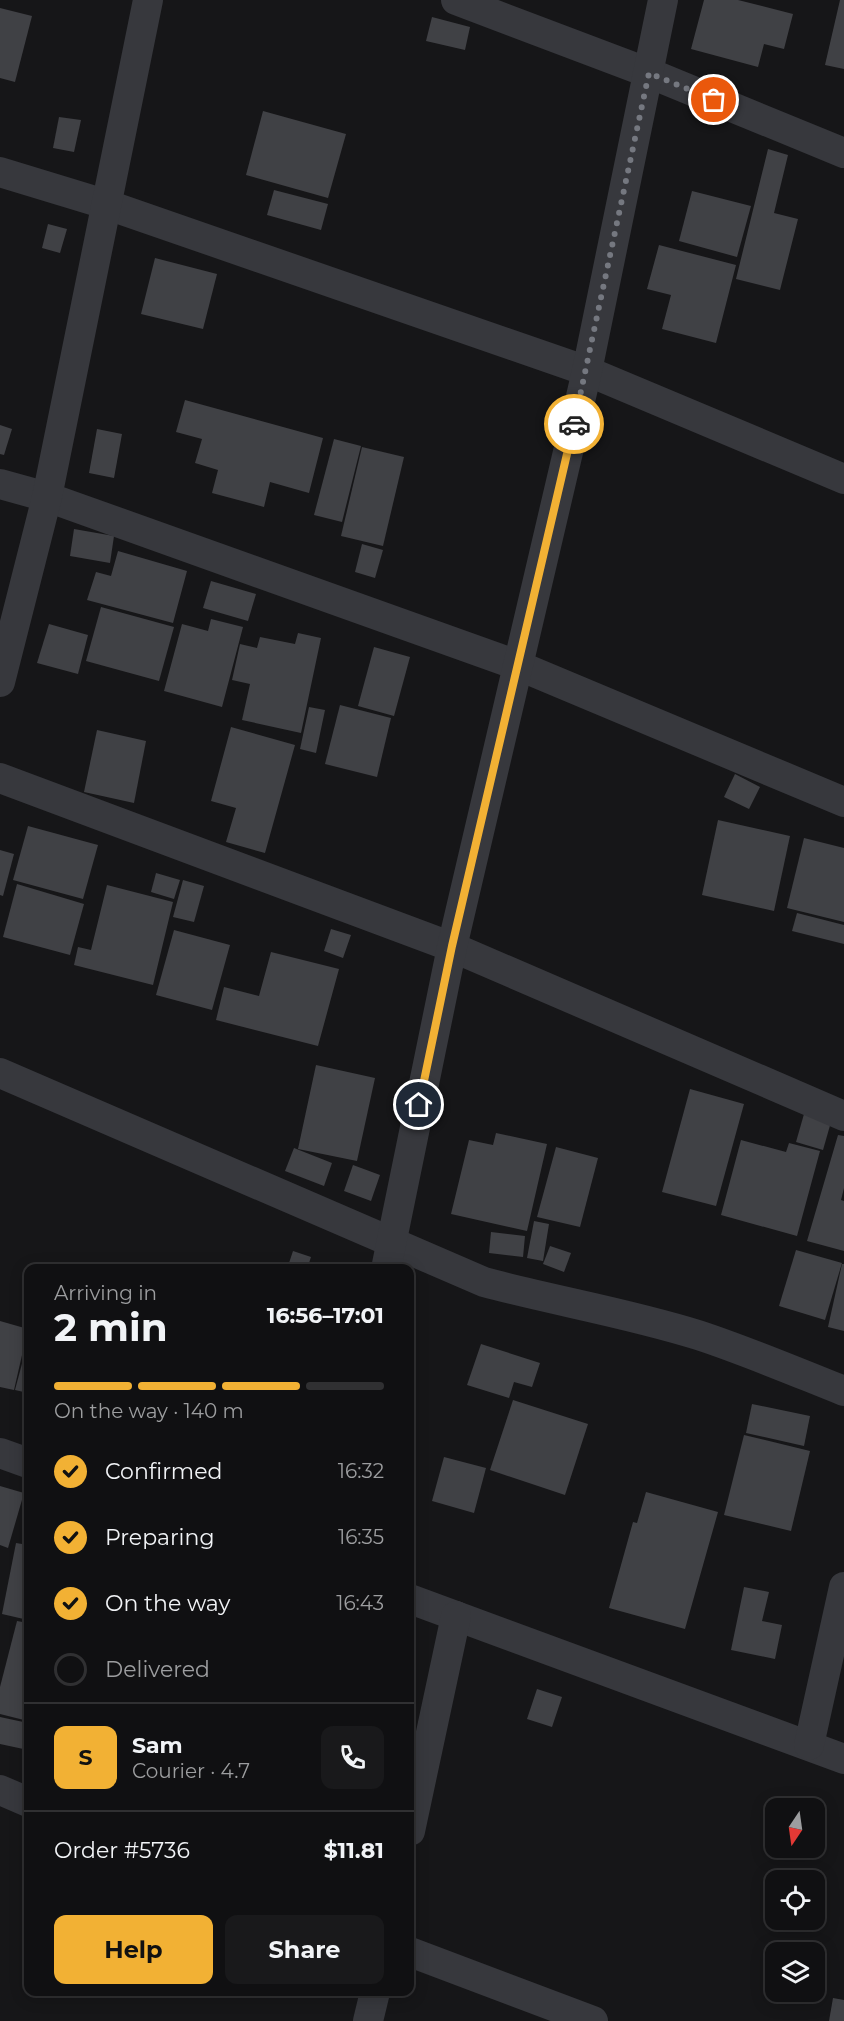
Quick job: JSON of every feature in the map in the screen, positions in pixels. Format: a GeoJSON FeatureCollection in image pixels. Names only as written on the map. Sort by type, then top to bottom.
{"type":"FeatureCollection","features":[{"type":"Feature","properties":{"kind":"street"},"geometry":{"type":"LineString","coordinates":[[0,682],[47,497],[148,0]]}},
{"type":"Feature","properties":{"kind":"street"},"geometry":{"type":"LineString","coordinates":[[456,0],[649,73],[844,153]]}},
{"type":"Feature","properties":{"kind":"street"},"geometry":{"type":"LineString","coordinates":[[388,1255],[452,946],[587,371],[663,0]]}},
{"type":"Feature","properties":{"kind":"street"},"geometry":{"type":"LineString","coordinates":[[0,172],[105,204],[587,371],[844,479]]}},
{"type":"Feature","properties":{"kind":"street"},"geometry":{"type":"LineString","coordinates":[[0,484],[47,497],[517,665],[844,801]]}},
{"type":"Feature","properties":{"kind":"street"},"geometry":{"type":"LineString","coordinates":[[0,778],[452,946],[844,1116]]}},
{"type":"Feature","properties":{"kind":"street"},"geometry":{"type":"LineString","coordinates":[[0,1073],[388,1255],[552,1300],[631,1316],[700,1336],[844,1391]]}},
{"type":"Feature","properties":{"kind":"street"},"geometry":{"type":"LineString","coordinates":[[0,1453],[24,1462]]}},
{"type":"Feature","properties":{"kind":"street"},"geometry":{"type":"LineString","coordinates":[[809,1745],[844,1587]]}},
{"type":"Feature","properties":{"kind":"street"},"geometry":{"type":"LineString","coordinates":[[414,1600],[844,1758]]}},
{"type":"Feature","properties":{"kind":"street"},"geometry":{"type":"LineString","coordinates":[[414,1812],[456,1616]]}},
{"type":"Feature","properties":{"kind":"street"},"geometry":{"type":"LineString","coordinates":[[0,1790],[24,1800]]}},
{"type":"Feature","properties":{"kind":"street"},"geometry":{"type":"LineString","coordinates":[[414,1954],[593,2021]]}},
{"type":"Feature","properties":{"kind":"street"},"geometry":{"type":"LineString","coordinates":[[368,2021],[374,1996]]}},
{"type":"Feature","properties":{"kind":"building"},"geometry":{"type":"Polygon","coordinates":[[[704,0],[738,0],[793,14],[784,49],[764,44],[758,67],[691,49],[704,0]]]}},
{"type":"Feature","properties":{"kind":"building"},"geometry":{"type":"Polygon","coordinates":[[[840,0],[844,0],[844,69],[825,65],[840,0]]]}},
{"type":"Feature","properties":{"kind":"building"},"geometry":{"type":"Polygon","coordinates":[[[0,8],[32,16],[15,82],[0,78],[0,8]]]}},
{"type":"Feature","properties":{"kind":"building"},"geometry":{"type":"Polygon","coordinates":[[[432,17],[470,27],[465,50],[426,41],[432,17]]]}},
{"type":"Feature","properties":{"kind":"building"},"geometry":{"type":"Polygon","coordinates":[[[263,111],[346,134],[328,198],[246,175],[263,111]]]}},
{"type":"Feature","properties":{"kind":"building"},"geometry":{"type":"Polygon","coordinates":[[[59,117],[81,120],[74,152],[53,148],[59,117]]]}},
{"type":"Feature","properties":{"kind":"building"},"geometry":{"type":"Polygon","coordinates":[[[768,149],[788,155],[774,213],[798,219],[780,290],[736,279],[768,149]]]}},
{"type":"Feature","properties":{"kind":"building"},"geometry":{"type":"Polygon","coordinates":[[[274,190],[328,204],[321,230],[267,215],[274,190]]]}},
{"type":"Feature","properties":{"kind":"building"},"geometry":{"type":"Polygon","coordinates":[[[692,191],[751,206],[737,257],[679,241],[692,191]]]}},
{"type":"Feature","properties":{"kind":"building"},"geometry":{"type":"Polygon","coordinates":[[[48,224],[67,229],[60,253],[42,248],[48,224]]]}},
{"type":"Feature","properties":{"kind":"building"},"geometry":{"type":"Polygon","coordinates":[[[659,245],[736,265],[716,343],[662,329],[671,295],[647,289],[659,245]]]}},
{"type":"Feature","properties":{"kind":"building"},"geometry":{"type":"Polygon","coordinates":[[[155,258],[217,274],[203,329],[141,314],[155,258]]]}},
{"type":"Feature","properties":{"kind":"building"},"geometry":{"type":"Polygon","coordinates":[[[185,400],[323,438],[309,493],[270,482],[264,507],[212,493],[218,470],[195,463],[202,439],[176,432],[185,400]]]}},
{"type":"Feature","properties":{"kind":"building"},"geometry":{"type":"Polygon","coordinates":[[[0,425],[12,429],[4,455],[0,454],[0,425]]]}},
{"type":"Feature","properties":{"kind":"building"},"geometry":{"type":"Polygon","coordinates":[[[97,429],[122,434],[114,478],[89,473],[97,429]]]}},
{"type":"Feature","properties":{"kind":"building"},"geometry":{"type":"Polygon","coordinates":[[[334,439],[361,446],[342,522],[314,515],[334,439]]]}},
{"type":"Feature","properties":{"kind":"building"},"geometry":{"type":"Polygon","coordinates":[[[362,447],[404,457],[383,546],[341,536],[362,447]]]}},
{"type":"Feature","properties":{"kind":"building"},"geometry":{"type":"Polygon","coordinates":[[[74,529],[114,536],[110,563],[70,556],[74,529]]]}},
{"type":"Feature","properties":{"kind":"building"},"geometry":{"type":"Polygon","coordinates":[[[362,544],[383,550],[375,578],[355,572],[362,544]]]}},
{"type":"Feature","properties":{"kind":"building"},"geometry":{"type":"Polygon","coordinates":[[[118,551],[187,571],[173,623],[87,600],[96,572],[111,576],[118,551]]]}},
{"type":"Feature","properties":{"kind":"building"},"geometry":{"type":"Polygon","coordinates":[[[211,581],[256,594],[248,621],[203,608],[211,581]]]}},
{"type":"Feature","properties":{"kind":"building"},"geometry":{"type":"Polygon","coordinates":[[[101,607],[174,627],[159,681],[86,661],[101,607]]]}},
{"type":"Feature","properties":{"kind":"building"},"geometry":{"type":"Polygon","coordinates":[[[211,619],[243,627],[222,707],[164,691],[182,624],[208,631],[211,619]]]}},
{"type":"Feature","properties":{"kind":"building"},"geometry":{"type":"Polygon","coordinates":[[[49,624],[88,635],[78,674],[37,663],[49,624]]]}},
{"type":"Feature","properties":{"kind":"building"},"geometry":{"type":"Polygon","coordinates":[[[298,633],[321,638],[301,733],[242,720],[250,684],[232,680],[240,644],[257,648],[260,637],[295,644],[298,633]]]}},
{"type":"Feature","properties":{"kind":"building"},"geometry":{"type":"Polygon","coordinates":[[[374,647],[410,657],[394,716],[358,706],[374,647]]]}},
{"type":"Feature","properties":{"kind":"building"},"geometry":{"type":"Polygon","coordinates":[[[340,705],[391,718],[377,777],[325,764],[340,705]]]}},
{"type":"Feature","properties":{"kind":"building"},"geometry":{"type":"Polygon","coordinates":[[[309,707],[325,710],[316,753],[300,749],[309,707]]]}},
{"type":"Feature","properties":{"kind":"building"},"geometry":{"type":"Polygon","coordinates":[[[231,727],[295,745],[265,853],[226,842],[236,808],[211,801],[231,727]]]}},
{"type":"Feature","properties":{"kind":"building"},"geometry":{"type":"Polygon","coordinates":[[[97,730],[146,741],[134,803],[84,792],[97,730]]]}},
{"type":"Feature","properties":{"kind":"building"},"geometry":{"type":"Polygon","coordinates":[[[735,774],[760,787],[749,809],[724,797],[735,774]]]}},
{"type":"Feature","properties":{"kind":"building"},"geometry":{"type":"Polygon","coordinates":[[[718,820],[790,836],[774,911],[702,895],[718,820]]]}},
{"type":"Feature","properties":{"kind":"building"},"geometry":{"type":"Polygon","coordinates":[[[28,826],[98,845],[83,899],[13,880],[28,826]]]}},
{"type":"Feature","properties":{"kind":"building"},"geometry":{"type":"Polygon","coordinates":[[[804,838],[844,848],[844,922],[787,908],[804,838]]]}},
{"type":"Feature","properties":{"kind":"building"},"geometry":{"type":"Polygon","coordinates":[[[0,850],[14,854],[3,896],[0,895],[0,850]]]}},
{"type":"Feature","properties":{"kind":"building"},"geometry":{"type":"Polygon","coordinates":[[[156,873],[180,880],[174,899],[151,892],[156,873]]]}},
{"type":"Feature","properties":{"kind":"building"},"geometry":{"type":"Polygon","coordinates":[[[183,880],[204,886],[194,922],[173,917],[183,880]]]}},
{"type":"Feature","properties":{"kind":"building"},"geometry":{"type":"Polygon","coordinates":[[[17,884],[84,904],[70,955],[3,937],[17,884]]]}},
{"type":"Feature","properties":{"kind":"building"},"geometry":{"type":"Polygon","coordinates":[[[107,885],[173,902],[153,985],[74,965],[78,947],[91,950],[107,885]]]}},
{"type":"Feature","properties":{"kind":"building"},"geometry":{"type":"Polygon","coordinates":[[[797,913],[844,925],[844,944],[792,931],[797,913]]]}},
{"type":"Feature","properties":{"kind":"building"},"geometry":{"type":"Polygon","coordinates":[[[331,929],[351,935],[343,958],[324,951],[331,929]]]}},
{"type":"Feature","properties":{"kind":"building"},"geometry":{"type":"Polygon","coordinates":[[[174,930],[230,945],[212,1010],[156,995],[174,930]]]}},
{"type":"Feature","properties":{"kind":"building"},"geometry":{"type":"Polygon","coordinates":[[[271,952],[339,969],[318,1046],[216,1020],[224,987],[259,996],[271,952]]]}},
{"type":"Feature","properties":{"kind":"building"},"geometry":{"type":"Polygon","coordinates":[[[316,1065],[375,1078],[357,1161],[298,1149],[316,1065]]]}},
{"type":"Feature","properties":{"kind":"building"},"geometry":{"type":"Polygon","coordinates":[[[690,1089],[744,1104],[716,1206],[662,1192],[690,1089]]]}},
{"type":"Feature","properties":{"kind":"building"},"geometry":{"type":"Polygon","coordinates":[[[804,1114],[831,1122],[823,1150],[796,1142],[804,1114]]]}},
{"type":"Feature","properties":{"kind":"building"},"geometry":{"type":"Polygon","coordinates":[[[496,1133],[547,1144],[527,1231],[451,1214],[469,1140],[493,1145],[496,1133]]]}},
{"type":"Feature","properties":{"kind":"building"},"geometry":{"type":"Polygon","coordinates":[[[838,1135],[844,1136],[844,1188],[841,1200],[844,1201],[844,1251],[807,1241],[838,1135]]]}},
{"type":"Feature","properties":{"kind":"building"},"geometry":{"type":"Polygon","coordinates":[[[741,1140],[786,1152],[789,1143],[820,1151],[797,1236],[721,1215],[741,1140]]]}},
{"type":"Feature","properties":{"kind":"building"},"geometry":{"type":"Polygon","coordinates":[[[556,1147],[598,1158],[580,1227],[537,1217],[556,1147]]]}},
{"type":"Feature","properties":{"kind":"building"},"geometry":{"type":"Polygon","coordinates":[[[294,1148],[332,1163],[324,1186],[285,1171],[294,1148]]]}},
{"type":"Feature","properties":{"kind":"building"},"geometry":{"type":"Polygon","coordinates":[[[353,1165],[380,1175],[371,1201],[344,1191],[353,1165]]]}},
{"type":"Feature","properties":{"kind":"building"},"geometry":{"type":"Polygon","coordinates":[[[534,1221],[549,1224],[543,1261],[527,1258],[534,1221]]]}},
{"type":"Feature","properties":{"kind":"building"},"geometry":{"type":"Polygon","coordinates":[[[491,1232],[525,1236],[523,1257],[489,1253],[491,1232]]]}},
{"type":"Feature","properties":{"kind":"building"},"geometry":{"type":"Polygon","coordinates":[[[550,1246],[571,1253],[564,1272],[543,1264],[550,1246]]]}},
{"type":"Feature","properties":{"kind":"building"},"geometry":{"type":"Polygon","coordinates":[[[796,1250],[842,1263],[825,1320],[779,1306],[796,1250]]]}},
{"type":"Feature","properties":{"kind":"building"},"geometry":{"type":"Polygon","coordinates":[[[293,1251],[311,1257],[309,1264],[289,1264],[293,1251]]]}},
{"type":"Feature","properties":{"kind":"building"},"geometry":{"type":"Polygon","coordinates":[[[842,1264],[844,1264],[844,1331],[828,1327],[842,1264]]]}},
{"type":"Feature","properties":{"kind":"building"},"geometry":{"type":"Polygon","coordinates":[[[0,1321],[24,1328],[24,1346],[14,1390],[0,1387],[0,1321]]]}},
{"type":"Feature","properties":{"kind":"building"},"geometry":{"type":"Polygon","coordinates":[[[481,1344],[540,1363],[532,1387],[514,1382],[509,1398],[467,1385],[481,1344]]]}},
{"type":"Feature","properties":{"kind":"building"},"geometry":{"type":"Polygon","coordinates":[[[24,1356],[24,1392],[15,1390],[24,1356]]]}},
{"type":"Feature","properties":{"kind":"building"},"geometry":{"type":"Polygon","coordinates":[[[513,1400],[588,1424],[565,1495],[490,1470],[513,1400]]]}},
{"type":"Feature","properties":{"kind":"building"},"geometry":{"type":"Polygon","coordinates":[[[752,1404],[810,1416],[804,1446],[746,1433],[752,1404]]]}},
{"type":"Feature","properties":{"kind":"building"},"geometry":{"type":"Polygon","coordinates":[[[744,1435],[810,1451],[791,1531],[724,1515],[744,1435]]]}},
{"type":"Feature","properties":{"kind":"building"},"geometry":{"type":"Polygon","coordinates":[[[444,1457],[486,1468],[474,1513],[432,1501],[444,1457]]]}},
{"type":"Feature","properties":{"kind":"building"},"geometry":{"type":"Polygon","coordinates":[[[0,1486],[24,1493],[8,1548],[0,1545],[0,1486]]]}},
{"type":"Feature","properties":{"kind":"building"},"geometry":{"type":"Polygon","coordinates":[[[646,1492],[718,1512],[685,1629],[609,1608],[633,1522],[637,1523],[646,1492]]]}},
{"type":"Feature","properties":{"kind":"building"},"geometry":{"type":"Polygon","coordinates":[[[16,1543],[24,1544],[24,1619],[2,1614],[16,1543]]]}},
{"type":"Feature","properties":{"kind":"building"},"geometry":{"type":"Polygon","coordinates":[[[744,1587],[769,1592],[762,1621],[782,1625],[775,1659],[731,1650],[744,1587]]]}},
{"type":"Feature","properties":{"kind":"building"},"geometry":{"type":"Polygon","coordinates":[[[17,1621],[24,1622],[24,1720],[0,1714],[0,1687],[17,1621]]]}},
{"type":"Feature","properties":{"kind":"building"},"geometry":{"type":"Polygon","coordinates":[[[537,1689],[562,1697],[552,1727],[527,1719],[537,1689]]]}},
{"type":"Feature","properties":{"kind":"building"},"geometry":{"type":"Polygon","coordinates":[[[0,1717],[24,1722],[24,1749],[0,1744],[0,1717]]]}},
{"type":"Feature","properties":{"kind":"building"},"geometry":{"type":"Polygon","coordinates":[[[833,1998],[844,2000],[844,2021],[829,2021],[833,1998]]]}},
{"type":"Feature","properties":{"kind":"way so far"},"geometry":{"type":"LineString","coordinates":[[574,424],[649,73],[714,100]]}},
{"type":"Feature","properties":{"kind":"route"},"geometry":{"type":"LineString","coordinates":[[419,1105],[452,946],[574,424]]}}]}
